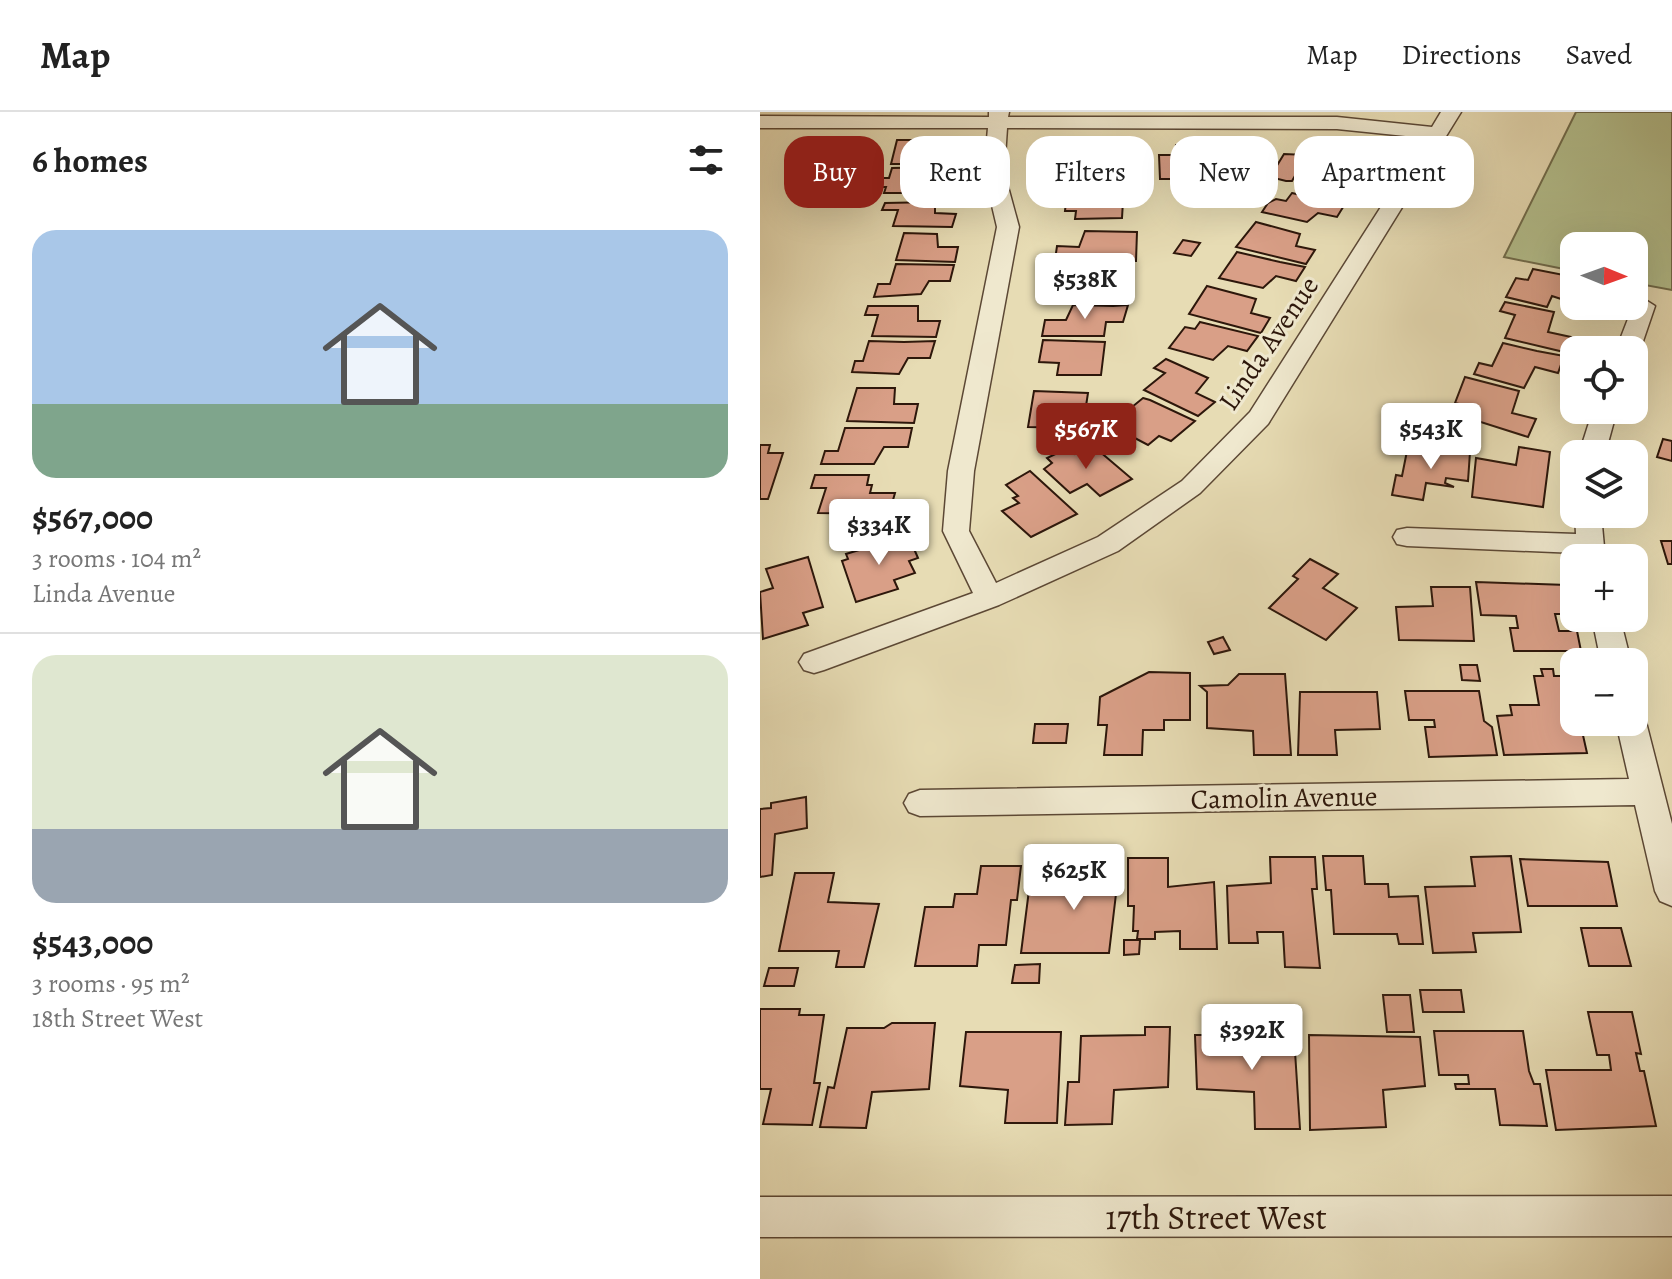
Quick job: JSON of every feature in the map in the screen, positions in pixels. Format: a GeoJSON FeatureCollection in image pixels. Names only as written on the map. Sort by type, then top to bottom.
{"type":"FeatureCollection","features":[{"type":"Feature","properties":{"kind":"street"},"geometry":{"type":"LineString","coordinates":[[760,122],[998,117],[1444,122]]}},
{"type":"Feature","properties":{"kind":"street"},"geometry":{"type":"LineString","coordinates":[[989,598],[956,531],[961,471],[1008,227],[994,172],[998,117]]}},
{"type":"Feature","properties":{"kind":"street","name":"Linda Avenue"},"geometry":{"type":"LineString","coordinates":[[814,662],[989,598],[1108,544],[1191,487],[1259,418],[1444,122]]}},
{"type":"Feature","properties":{"kind":"street"},"geometry":{"type":"LineString","coordinates":[[1407,537],[1560,549]]}},
{"type":"Feature","properties":{"kind":"street"},"geometry":{"type":"LineString","coordinates":[[1634,736],[1672,891]]}},
{"type":"Feature","properties":{"kind":"street","name":"Camolin Avenue"},"geometry":{"type":"LineString","coordinates":[[920,803],[1648,792]]}},
{"type":"Feature","properties":{"kind":"street","name":"17th Street West"},"geometry":{"type":"LineString","coordinates":[[760,1217],[1672,1216]]}},
{"type":"Feature","properties":{"kind":"green space"},"geometry":{"type":"Polygon","coordinates":[[[1576,112],[1672,112],[1672,290],[1648,286],[1648,232],[1560,232],[1560,268],[1504,257],[1576,112]]]}},
{"type":"Feature","properties":{"kind":"building"},"geometry":{"type":"Polygon","coordinates":[[[897,140],[900,140],[900,164],[891,164],[897,140]]]}},
{"type":"Feature","properties":{"kind":"building"},"geometry":{"type":"Polygon","coordinates":[[[1284,154],[1294,154],[1292,181],[1278,179],[1278,164],[1284,154]]]}},
{"type":"Feature","properties":{"kind":"building"},"geometry":{"type":"Polygon","coordinates":[[[1159,155],[1170,155],[1170,179],[1160,179],[1159,155]]]}},
{"type":"Feature","properties":{"kind":"building"},"geometry":{"type":"Polygon","coordinates":[[[892,168],[900,168],[900,193],[884,193],[884,178],[889,178],[892,168]]]}},
{"type":"Feature","properties":{"kind":"building"},"geometry":{"type":"Polygon","coordinates":[[[1292,193],[1294,208],[1343,208],[1337,217],[1318,213],[1307,222],[1262,212],[1265,208],[1278,208],[1278,199],[1286,201],[1292,193]]]}},
{"type":"Feature","properties":{"kind":"building"},"geometry":{"type":"Polygon","coordinates":[[[885,203],[900,203],[900,208],[935,208],[935,213],[956,214],[952,227],[893,226],[898,210],[882,210],[885,203]]]}},
{"type":"Feature","properties":{"kind":"building"},"geometry":{"type":"Polygon","coordinates":[[[1065,208],[1123,208],[1122,218],[1075,219],[1076,211],[1065,211],[1065,208]]]}},
{"type":"Feature","properties":{"kind":"building"},"geometry":{"type":"Polygon","coordinates":[[[1256,222],[1300,234],[1296,246],[1315,250],[1306,264],[1236,247],[1256,222]]]}},
{"type":"Feature","properties":{"kind":"building"},"geometry":{"type":"Polygon","coordinates":[[[1085,231],[1137,232],[1136,261],[1055,260],[1057,246],[1079,247],[1085,231]]]}},
{"type":"Feature","properties":{"kind":"building"},"geometry":{"type":"Polygon","coordinates":[[[904,233],[937,234],[938,247],[958,247],[955,262],[896,260],[904,233]]]}},
{"type":"Feature","properties":{"kind":"building"},"geometry":{"type":"Polygon","coordinates":[[[1183,240],[1200,243],[1191,256],[1174,253],[1183,240]]]}},
{"type":"Feature","properties":{"kind":"building"},"geometry":{"type":"Polygon","coordinates":[[[1237,252],[1305,267],[1296,281],[1276,276],[1263,288],[1219,278],[1237,252]]]}},
{"type":"Feature","properties":{"kind":"building"},"geometry":{"type":"Polygon","coordinates":[[[896,264],[954,265],[950,281],[929,281],[921,294],[874,297],[878,284],[890,284],[896,264]]]}},
{"type":"Feature","properties":{"kind":"building"},"geometry":{"type":"Polygon","coordinates":[[[1054,264],[1115,266],[1112,294],[1074,294],[1073,279],[1052,279],[1054,264]]]}},
{"type":"Feature","properties":{"kind":"building"},"geometry":{"type":"Polygon","coordinates":[[[1533,269],[1560,274],[1560,299],[1552,296],[1547,307],[1506,297],[1516,278],[1528,280],[1533,269]]]}},
{"type":"Feature","properties":{"kind":"building"},"geometry":{"type":"Polygon","coordinates":[[[1207,286],[1256,299],[1251,313],[1270,318],[1261,333],[1189,314],[1207,286]]]}},
{"type":"Feature","properties":{"kind":"building"},"geometry":{"type":"Polygon","coordinates":[[[1505,302],[1554,312],[1548,332],[1566,336],[1560,336],[1560,351],[1505,338],[1515,315],[1500,311],[1505,302]]]}},
{"type":"Feature","properties":{"kind":"building"},"geometry":{"type":"Polygon","coordinates":[[[1073,305],[1128,305],[1123,322],[1106,322],[1104,336],[1042,336],[1045,320],[1066,320],[1073,305]]]}},
{"type":"Feature","properties":{"kind":"building"},"geometry":{"type":"Polygon","coordinates":[[[868,306],[918,306],[918,321],[940,321],[936,337],[872,336],[878,315],[865,315],[868,306]]]}},
{"type":"Feature","properties":{"kind":"building"},"geometry":{"type":"Polygon","coordinates":[[[1200,322],[1258,336],[1247,351],[1228,346],[1213,360],[1169,348],[1185,327],[1195,329],[1200,322]]]}},
{"type":"Feature","properties":{"kind":"building"},"geometry":{"type":"Polygon","coordinates":[[[1043,340],[1105,342],[1101,375],[1057,375],[1059,363],[1039,362],[1043,340]]]}},
{"type":"Feature","properties":{"kind":"building"},"geometry":{"type":"Polygon","coordinates":[[[869,341],[935,341],[930,358],[908,358],[899,374],[852,372],[855,361],[863,361],[869,341]]]}},
{"type":"Feature","properties":{"kind":"building"},"geometry":{"type":"Polygon","coordinates":[[[1503,343],[1560,355],[1558,373],[1535,367],[1524,388],[1474,374],[1479,363],[1492,366],[1503,343]]]}},
{"type":"Feature","properties":{"kind":"building"},"geometry":{"type":"Polygon","coordinates":[[[1166,359],[1208,378],[1196,393],[1215,402],[1198,416],[1144,390],[1165,373],[1154,368],[1166,359]]]}},
{"type":"Feature","properties":{"kind":"building"},"geometry":{"type":"Polygon","coordinates":[[[1465,377],[1519,391],[1512,413],[1536,419],[1528,437],[1468,418],[1474,408],[1455,403],[1465,377]]]}},
{"type":"Feature","properties":{"kind":"building"},"geometry":{"type":"Polygon","coordinates":[[[857,388],[895,388],[894,404],[918,404],[914,423],[847,421],[857,388]]]}},
{"type":"Feature","properties":{"kind":"building"},"geometry":{"type":"Polygon","coordinates":[[[1034,391],[1088,393],[1086,406],[1096,406],[1095,420],[1085,420],[1084,428],[1028,427],[1034,391]]]}},
{"type":"Feature","properties":{"kind":"building"},"geometry":{"type":"Polygon","coordinates":[[[1143,398],[1195,421],[1171,441],[1159,436],[1148,445],[1110,425],[1143,398]]]}},
{"type":"Feature","properties":{"kind":"building"},"geometry":{"type":"Polygon","coordinates":[[[845,428],[912,428],[908,447],[884,447],[874,464],[821,464],[825,451],[838,451],[845,428]]]}},
{"type":"Feature","properties":{"kind":"building"},"geometry":{"type":"Polygon","coordinates":[[[1663,439],[1672,441],[1672,461],[1657,457],[1663,439]]]}},
{"type":"Feature","properties":{"kind":"building"},"geometry":{"type":"Polygon","coordinates":[[[760,445],[770,445],[768,453],[783,453],[768,499],[760,499],[760,445]]]}},
{"type":"Feature","properties":{"kind":"building"},"geometry":{"type":"Polygon","coordinates":[[[1092,445],[1132,479],[1100,496],[1087,484],[1070,493],[1044,469],[1052,463],[1047,458],[1068,448],[1075,454],[1092,445]]]}},
{"type":"Feature","properties":{"kind":"building"},"geometry":{"type":"Polygon","coordinates":[[[1435,447],[1470,452],[1468,481],[1446,478],[1445,483],[1454,487],[1426,483],[1423,500],[1392,495],[1396,475],[1402,476],[1407,451],[1434,455],[1435,447]]]}},
{"type":"Feature","properties":{"kind":"building"},"geometry":{"type":"Polygon","coordinates":[[[1519,447],[1550,452],[1543,507],[1472,497],[1476,458],[1516,465],[1519,447]]]}},
{"type":"Feature","properties":{"kind":"building"},"geometry":{"type":"Polygon","coordinates":[[[1030,471],[1077,514],[1031,537],[1002,511],[1019,503],[1013,498],[1018,496],[1006,485],[1030,471]]]}},
{"type":"Feature","properties":{"kind":"building"},"geometry":{"type":"Polygon","coordinates":[[[815,475],[869,475],[867,485],[872,485],[870,493],[895,493],[889,514],[818,513],[826,488],[811,488],[815,475]]]}},
{"type":"Feature","properties":{"kind":"building"},"geometry":{"type":"Polygon","coordinates":[[[908,535],[918,558],[909,561],[915,573],[894,580],[898,589],[856,602],[842,561],[848,559],[846,554],[908,535]]]}},
{"type":"Feature","properties":{"kind":"building"},"geometry":{"type":"Polygon","coordinates":[[[1661,541],[1672,541],[1672,564],[1668,564],[1661,541]]]}},
{"type":"Feature","properties":{"kind":"building"},"geometry":{"type":"Polygon","coordinates":[[[808,557],[823,607],[803,613],[808,625],[763,639],[760,592],[773,588],[766,569],[808,557]]]}},
{"type":"Feature","properties":{"kind":"building"},"geometry":{"type":"Polygon","coordinates":[[[1310,559],[1338,574],[1323,588],[1357,608],[1326,640],[1269,608],[1298,579],[1293,576],[1310,559]]]}},
{"type":"Feature","properties":{"kind":"building"},"geometry":{"type":"Polygon","coordinates":[[[1476,582],[1560,585],[1560,614],[1555,614],[1559,631],[1577,632],[1580,648],[1514,651],[1510,628],[1518,628],[1516,616],[1481,615],[1476,582]]]}},
{"type":"Feature","properties":{"kind":"building"},"geometry":{"type":"Polygon","coordinates":[[[1431,587],[1470,587],[1474,641],[1399,640],[1396,607],[1433,606],[1431,587]]]}},
{"type":"Feature","properties":{"kind":"building"},"geometry":{"type":"Polygon","coordinates":[[[1223,637],[1230,650],[1214,654],[1208,642],[1223,637]]]}},
{"type":"Feature","properties":{"kind":"building"},"geometry":{"type":"Polygon","coordinates":[[[1460,665],[1477,665],[1480,681],[1462,680],[1460,665]]]}},
{"type":"Feature","properties":{"kind":"building"},"geometry":{"type":"Polygon","coordinates":[[[1541,669],[1553,669],[1554,676],[1560,676],[1560,736],[1583,736],[1587,753],[1504,755],[1497,716],[1512,715],[1510,705],[1539,705],[1534,676],[1543,676],[1541,669]]]}},
{"type":"Feature","properties":{"kind":"building"},"geometry":{"type":"Polygon","coordinates":[[[1149,672],[1190,673],[1190,720],[1164,720],[1164,730],[1143,730],[1142,755],[1104,755],[1107,725],[1098,725],[1100,697],[1149,672]]]}},
{"type":"Feature","properties":{"kind":"building"},"geometry":{"type":"Polygon","coordinates":[[[1239,674],[1285,674],[1291,755],[1254,755],[1253,731],[1207,728],[1207,692],[1200,686],[1228,685],[1239,674]]]}},
{"type":"Feature","properties":{"kind":"building"},"geometry":{"type":"Polygon","coordinates":[[[1405,691],[1479,691],[1484,721],[1492,727],[1497,755],[1429,757],[1425,727],[1435,727],[1434,720],[1409,720],[1405,691]]]}},
{"type":"Feature","properties":{"kind":"building"},"geometry":{"type":"Polygon","coordinates":[[[1300,692],[1377,692],[1380,729],[1335,730],[1337,755],[1298,755],[1300,692]]]}},
{"type":"Feature","properties":{"kind":"building"},"geometry":{"type":"Polygon","coordinates":[[[1035,724],[1068,724],[1066,743],[1033,743],[1035,724]]]}},
{"type":"Feature","properties":{"kind":"building"},"geometry":{"type":"Polygon","coordinates":[[[806,797],[807,828],[775,834],[772,875],[760,877],[760,809],[771,808],[771,803],[806,797]]]}},
{"type":"Feature","properties":{"kind":"building"},"geometry":{"type":"Polygon","coordinates":[[[1323,856],[1363,856],[1365,884],[1388,884],[1389,897],[1418,896],[1423,944],[1399,944],[1397,934],[1334,934],[1331,890],[1326,890],[1323,856]]]}},
{"type":"Feature","properties":{"kind":"building"},"geometry":{"type":"Polygon","coordinates":[[[1511,856],[1521,932],[1473,933],[1476,952],[1433,953],[1425,887],[1475,886],[1471,857],[1511,856]]]}},
{"type":"Feature","properties":{"kind":"building"},"geometry":{"type":"Polygon","coordinates":[[[1270,857],[1315,857],[1317,889],[1312,889],[1320,968],[1285,967],[1283,932],[1257,932],[1258,943],[1229,943],[1227,886],[1271,883],[1270,857]]]}},
{"type":"Feature","properties":{"kind":"building"},"geometry":{"type":"Polygon","coordinates":[[[1128,858],[1168,858],[1168,887],[1214,882],[1217,949],[1180,949],[1180,931],[1155,932],[1155,939],[1137,939],[1138,931],[1133,931],[1134,906],[1128,906],[1128,858]]]}},
{"type":"Feature","properties":{"kind":"building"},"geometry":{"type":"Polygon","coordinates":[[[1520,859],[1608,862],[1617,906],[1528,906],[1520,859]]]}},
{"type":"Feature","properties":{"kind":"building"},"geometry":{"type":"Polygon","coordinates":[[[1075,860],[1120,860],[1109,953],[1021,953],[1029,890],[1073,887],[1075,860]]]}},
{"type":"Feature","properties":{"kind":"building"},"geometry":{"type":"Polygon","coordinates":[[[981,866],[1021,866],[1017,900],[1011,900],[1006,945],[979,945],[977,966],[915,966],[925,907],[953,907],[955,894],[977,894],[981,866]]]}},
{"type":"Feature","properties":{"kind":"building"},"geometry":{"type":"Polygon","coordinates":[[[795,873],[834,873],[828,902],[879,904],[864,967],[836,967],[839,951],[779,951],[795,873]]]}},
{"type":"Feature","properties":{"kind":"building"},"geometry":{"type":"Polygon","coordinates":[[[1581,928],[1621,928],[1631,966],[1589,966],[1581,928]]]}},
{"type":"Feature","properties":{"kind":"building"},"geometry":{"type":"Polygon","coordinates":[[[1124,940],[1140,940],[1139,954],[1124,955],[1124,940]]]}},
{"type":"Feature","properties":{"kind":"building"},"geometry":{"type":"Polygon","coordinates":[[[1040,964],[1039,983],[1012,983],[1015,965],[1040,964]]]}},
{"type":"Feature","properties":{"kind":"building"},"geometry":{"type":"Polygon","coordinates":[[[769,968],[798,968],[794,986],[764,986],[769,968]]]}},
{"type":"Feature","properties":{"kind":"building"},"geometry":{"type":"Polygon","coordinates":[[[1420,990],[1461,990],[1464,1012],[1423,1012],[1420,990]]]}},
{"type":"Feature","properties":{"kind":"building"},"geometry":{"type":"Polygon","coordinates":[[[1383,995],[1410,995],[1414,1032],[1387,1032],[1383,995]]]}},
{"type":"Feature","properties":{"kind":"building"},"geometry":{"type":"Polygon","coordinates":[[[760,1009],[800,1009],[799,1015],[824,1015],[814,1083],[820,1083],[812,1125],[763,1124],[771,1089],[760,1089],[760,1009]]]}},
{"type":"Feature","properties":{"kind":"building"},"geometry":{"type":"Polygon","coordinates":[[[1588,1012],[1632,1012],[1641,1054],[1636,1053],[1640,1071],[1644,1071],[1656,1126],[1556,1130],[1546,1070],[1611,1070],[1609,1055],[1597,1055],[1588,1012]]]}},
{"type":"Feature","properties":{"kind":"building"},"geometry":{"type":"Polygon","coordinates":[[[1210,1020],[1232,1021],[1232,1035],[1294,1036],[1300,1129],[1255,1129],[1254,1092],[1197,1089],[1195,1035],[1210,1035],[1210,1020]]]}},
{"type":"Feature","properties":{"kind":"building"},"geometry":{"type":"Polygon","coordinates":[[[892,1023],[935,1023],[929,1089],[872,1092],[866,1128],[820,1127],[828,1087],[834,1088],[847,1028],[884,1028],[892,1023]]]}},
{"type":"Feature","properties":{"kind":"building"},"geometry":{"type":"Polygon","coordinates":[[[1145,1027],[1170,1027],[1168,1087],[1114,1090],[1112,1124],[1065,1125],[1068,1082],[1079,1082],[1081,1036],[1145,1035],[1145,1027]]]}},
{"type":"Feature","properties":{"kind":"building"},"geometry":{"type":"Polygon","coordinates":[[[1434,1031],[1523,1031],[1529,1071],[1534,1084],[1540,1084],[1547,1126],[1500,1125],[1495,1089],[1456,1089],[1455,1084],[1469,1084],[1468,1075],[1439,1075],[1434,1031]]]}},
{"type":"Feature","properties":{"kind":"building"},"geometry":{"type":"Polygon","coordinates":[[[966,1032],[1061,1032],[1057,1123],[1005,1123],[1008,1090],[960,1086],[966,1032]]]}},
{"type":"Feature","properties":{"kind":"building"},"geometry":{"type":"Polygon","coordinates":[[[1309,1035],[1420,1037],[1425,1086],[1383,1090],[1386,1127],[1310,1130],[1309,1035]]]}}]}
